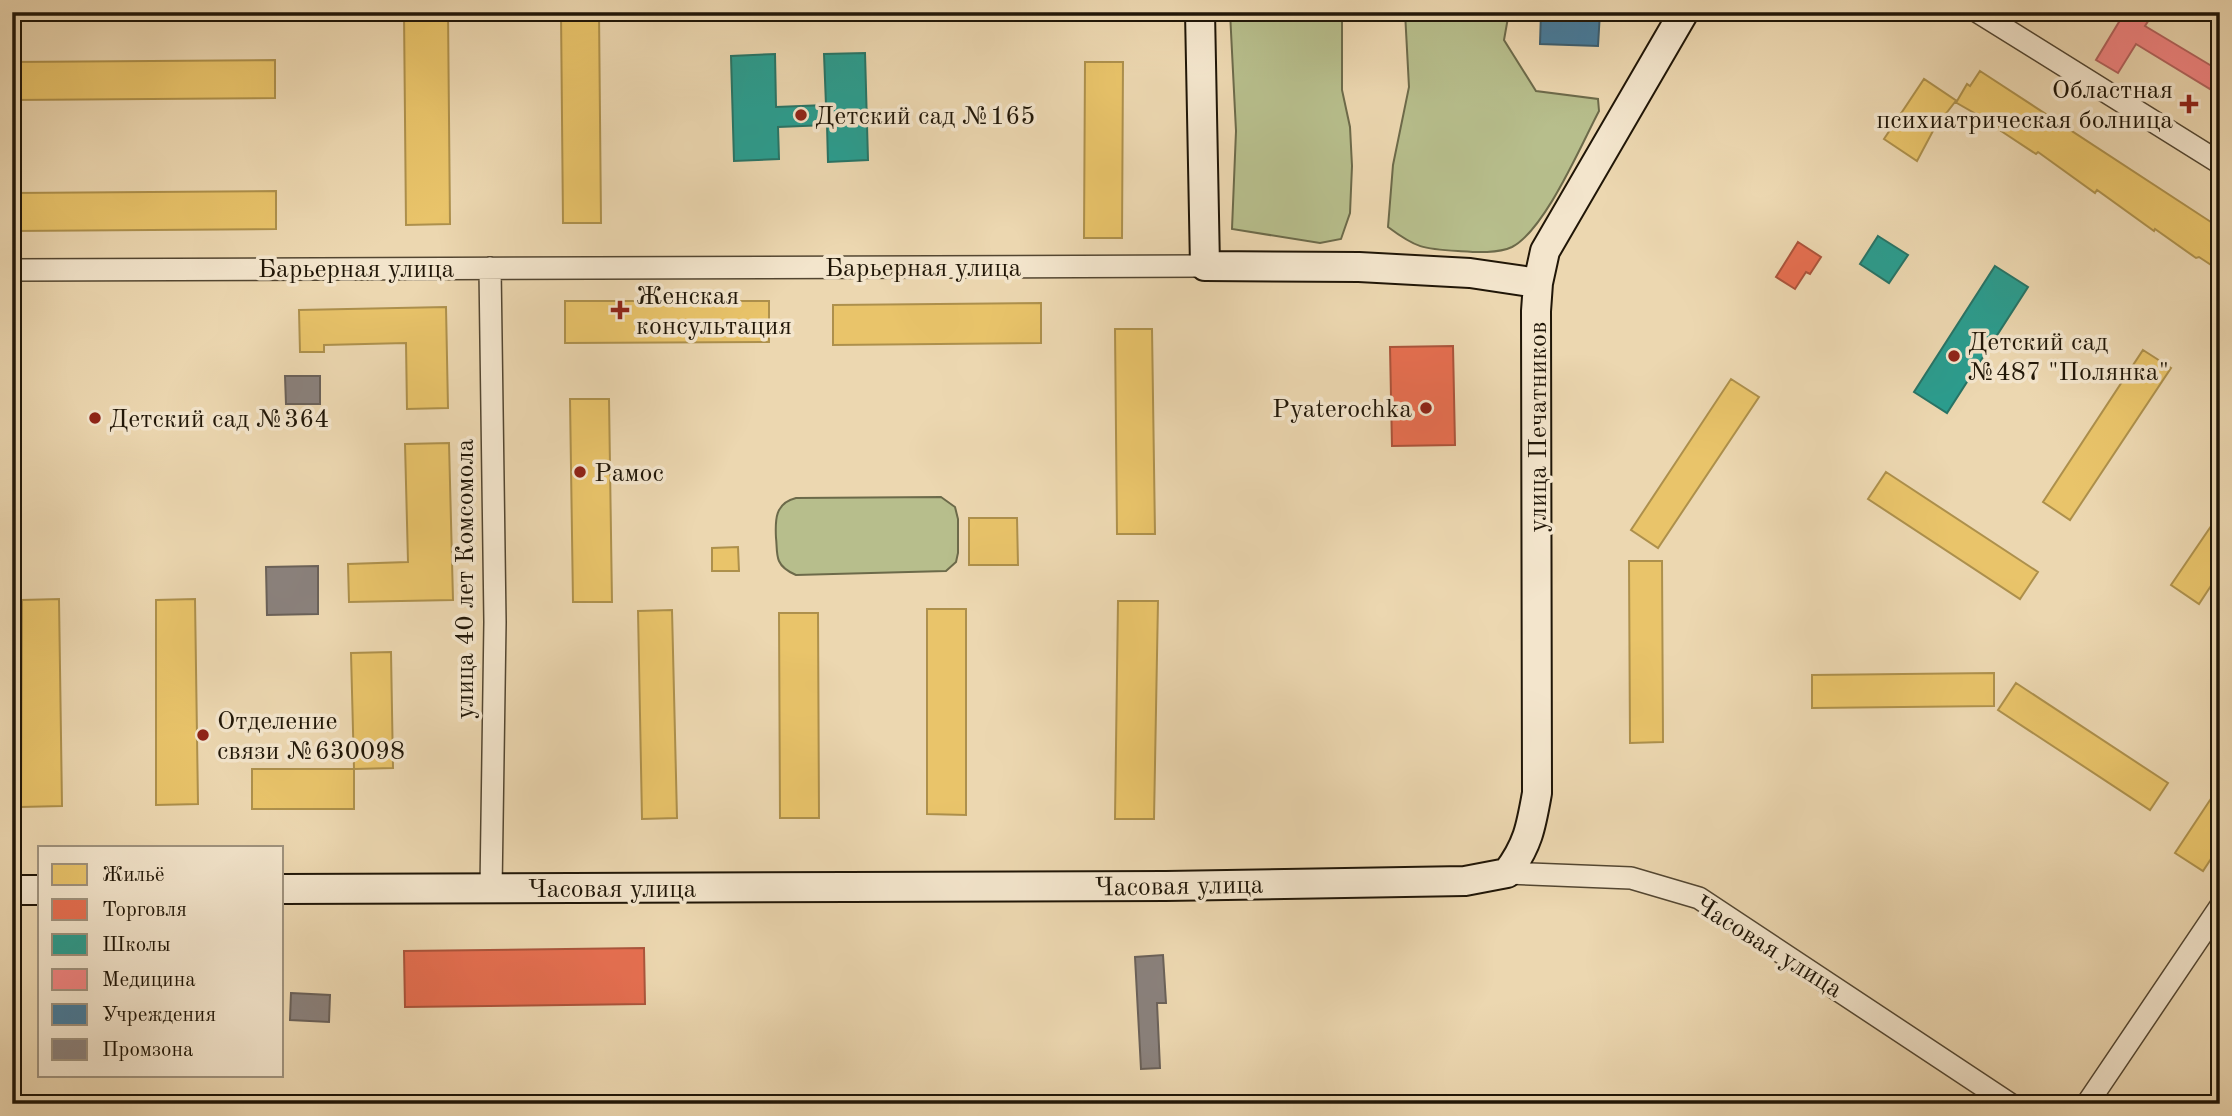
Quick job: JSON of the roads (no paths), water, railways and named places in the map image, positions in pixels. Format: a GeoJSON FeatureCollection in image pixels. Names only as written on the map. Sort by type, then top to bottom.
{"type":"FeatureCollection","features":[{"type":"Feature","properties":{"kind":"main road"},"geometry":{"type":"LineString","coordinates":[[1200,12],[1205,266]]}},
{"type":"Feature","properties":{"kind":"main road","name":"улица Печатников"},"geometry":{"type":"LineString","coordinates":[[1507,873],[1521,853],[1530,830],[1537,793],[1535,387],[1538,283],[1545,251],[1684,12]]}},
{"type":"Feature","properties":{"kind":"main road","name":"Барьерная улица"},"geometry":{"type":"LineString","coordinates":[[1205,266],[1470,273],[1538,283]]}},
{"type":"Feature","properties":{"kind":"main road","name":"Часовая улица"},"geometry":{"type":"LineString","coordinates":[[284,889],[1166,886],[1465,881],[1507,873]]}},
{"type":"Feature","properties":{"kind":"main road"},"geometry":{"type":"LineString","coordinates":[[12,890],[38,890]]}},
{"type":"Feature","properties":{"kind":"street"},"geometry":{"type":"LineString","coordinates":[[1978,12],[2220,163]]}},
{"type":"Feature","properties":{"kind":"street","name":"Барьерная улица"},"geometry":{"type":"LineString","coordinates":[[12,270],[1205,266]]}},
{"type":"Feature","properties":{"kind":"street","name":"улица 40 лет Комсомола"},"geometry":{"type":"LineString","coordinates":[[490,268],[495,622],[491,889]]}},
{"type":"Feature","properties":{"kind":"street","name":"Часовая улица"},"geometry":{"type":"LineString","coordinates":[[1507,873],[1631,878],[1699,898],[2010,1104]]}},
{"type":"Feature","properties":{"kind":"street"},"geometry":{"type":"LineString","coordinates":[[2087,1104],[2220,908]]}},
{"type":"Feature","properties":{"kind":"place","name":"Областная психиатрическая болница"},"geometry":{"type":"Point","coordinates":[2189,104]}},
{"type":"Feature","properties":{"kind":"place","name":"Детский сад №165"},"geometry":{"type":"Point","coordinates":[801,115]}},
{"type":"Feature","properties":{"kind":"place","name":"Женская консультация"},"geometry":{"type":"Point","coordinates":[620,310]}},
{"type":"Feature","properties":{"kind":"place","name":"Детский сад №487 \"Полянка\""},"geometry":{"type":"Point","coordinates":[1954,356]}},
{"type":"Feature","properties":{"kind":"place","name":"Pyaterochka"},"geometry":{"type":"Point","coordinates":[1426,408]}},
{"type":"Feature","properties":{"kind":"place","name":"Детский сад №364"},"geometry":{"type":"Point","coordinates":[95,418]}},
{"type":"Feature","properties":{"kind":"place","name":"Рамос"},"geometry":{"type":"Point","coordinates":[580,472]}},
{"type":"Feature","properties":{"kind":"place","name":"Отделение связи №630098"},"geometry":{"type":"Point","coordinates":[203,735]}}]}
